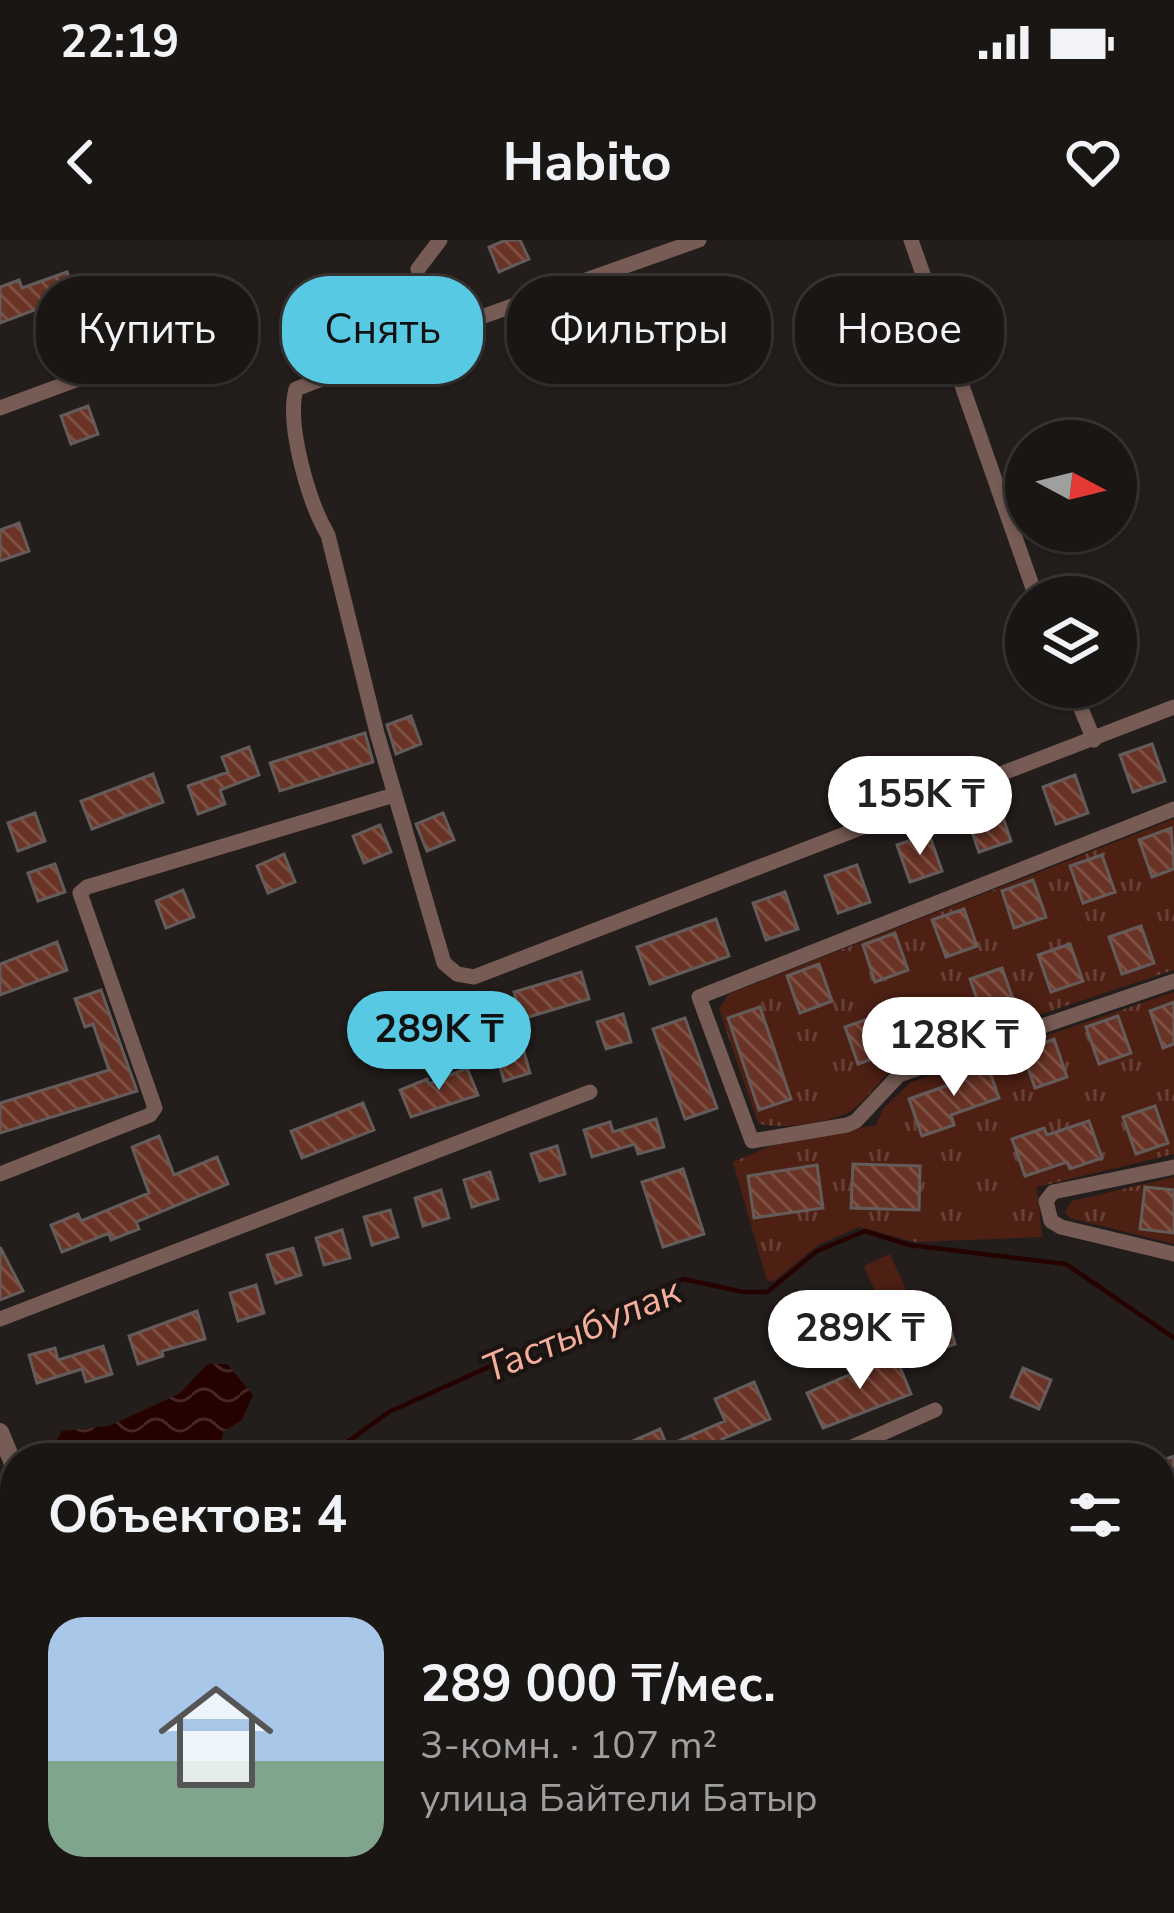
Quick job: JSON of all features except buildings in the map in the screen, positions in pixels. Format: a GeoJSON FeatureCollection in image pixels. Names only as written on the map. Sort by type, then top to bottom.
{"type":"FeatureCollection","features":[{"type":"Feature","properties":{"kind":"street"},"geometry":{"type":"LineString","coordinates":[[418,268],[440,240]]}},
{"type":"Feature","properties":{"kind":"street"},"geometry":{"type":"LineString","coordinates":[[699,240],[296,389],[291,406],[293,426],[328,535],[394,794],[444,963],[458,974],[474,977],[1174,707]]}},
{"type":"Feature","properties":{"kind":"street"},"geometry":{"type":"LineString","coordinates":[[911,240],[1029,576]]}},
{"type":"Feature","properties":{"kind":"street"},"geometry":{"type":"LineString","coordinates":[[0,409],[68,384]]}},
{"type":"Feature","properties":{"kind":"street"},"geometry":{"type":"LineString","coordinates":[[1081,708],[1094,740]]}},
{"type":"Feature","properties":{"kind":"street"},"geometry":{"type":"LineString","coordinates":[[0,1174],[150,1115],[155,1108],[80,893],[87,887],[394,794]]}},
{"type":"Feature","properties":{"kind":"street"},"geometry":{"type":"LineString","coordinates":[[1174,809],[699,997],[752,1141],[847,1125],[899,1075],[1174,981]]}},
{"type":"Feature","properties":{"kind":"street"},"geometry":{"type":"LineString","coordinates":[[0,1319],[590,1092]]}},
{"type":"Feature","properties":{"kind":"street"},"geometry":{"type":"LineString","coordinates":[[1174,1167],[1053,1192],[1046,1201],[1051,1221],[1061,1228],[1174,1254]]}},
{"type":"Feature","properties":{"kind":"street"},"geometry":{"type":"LineString","coordinates":[[860,1443],[934,1410]]}},
{"type":"Feature","properties":{"kind":"green space"},"geometry":{"type":"Polygon","coordinates":[[[1174,819],[1174,970],[906,1059],[843,1115],[791,1126],[758,1123],[719,1009],[729,994],[1174,819]]]}},
{"type":"Feature","properties":{"kind":"green space"},"geometry":{"type":"Polygon","coordinates":[[[1174,992],[1174,1154],[1037,1187],[1042,1237],[915,1242],[859,1227],[818,1245],[774,1281],[767,1281],[733,1162],[771,1146],[876,1125],[883,1109],[911,1082],[1174,992]]]}},
{"type":"Feature","properties":{"kind":"green space"},"geometry":{"type":"Polygon","coordinates":[[[1174,1177],[1174,1244],[1070,1218],[1065,1212],[1072,1201],[1174,1177]]]}},
{"type":"Feature","properties":{"kind":"green space"},"geometry":{"type":"Polygon","coordinates":[[[890,1254],[913,1305],[886,1317],[864,1266],[890,1254]]]}},
{"type":"Feature","properties":{"kind":"water"},"geometry":{"type":"Polygon","coordinates":[[[208,1364],[227,1364],[253,1395],[242,1420],[224,1431],[220,1443],[55,1443],[62,1431],[109,1426],[179,1394],[208,1364]]]}},
{"type":"Feature","properties":{"kind":"waterway","name":"Тастыбулак"},"geometry":{"type":"LineString","coordinates":[[346,1443],[389,1412],[683,1279],[743,1292],[767,1292],[817,1251],[865,1231],[909,1245],[1066,1264],[1174,1338]]}}]}
